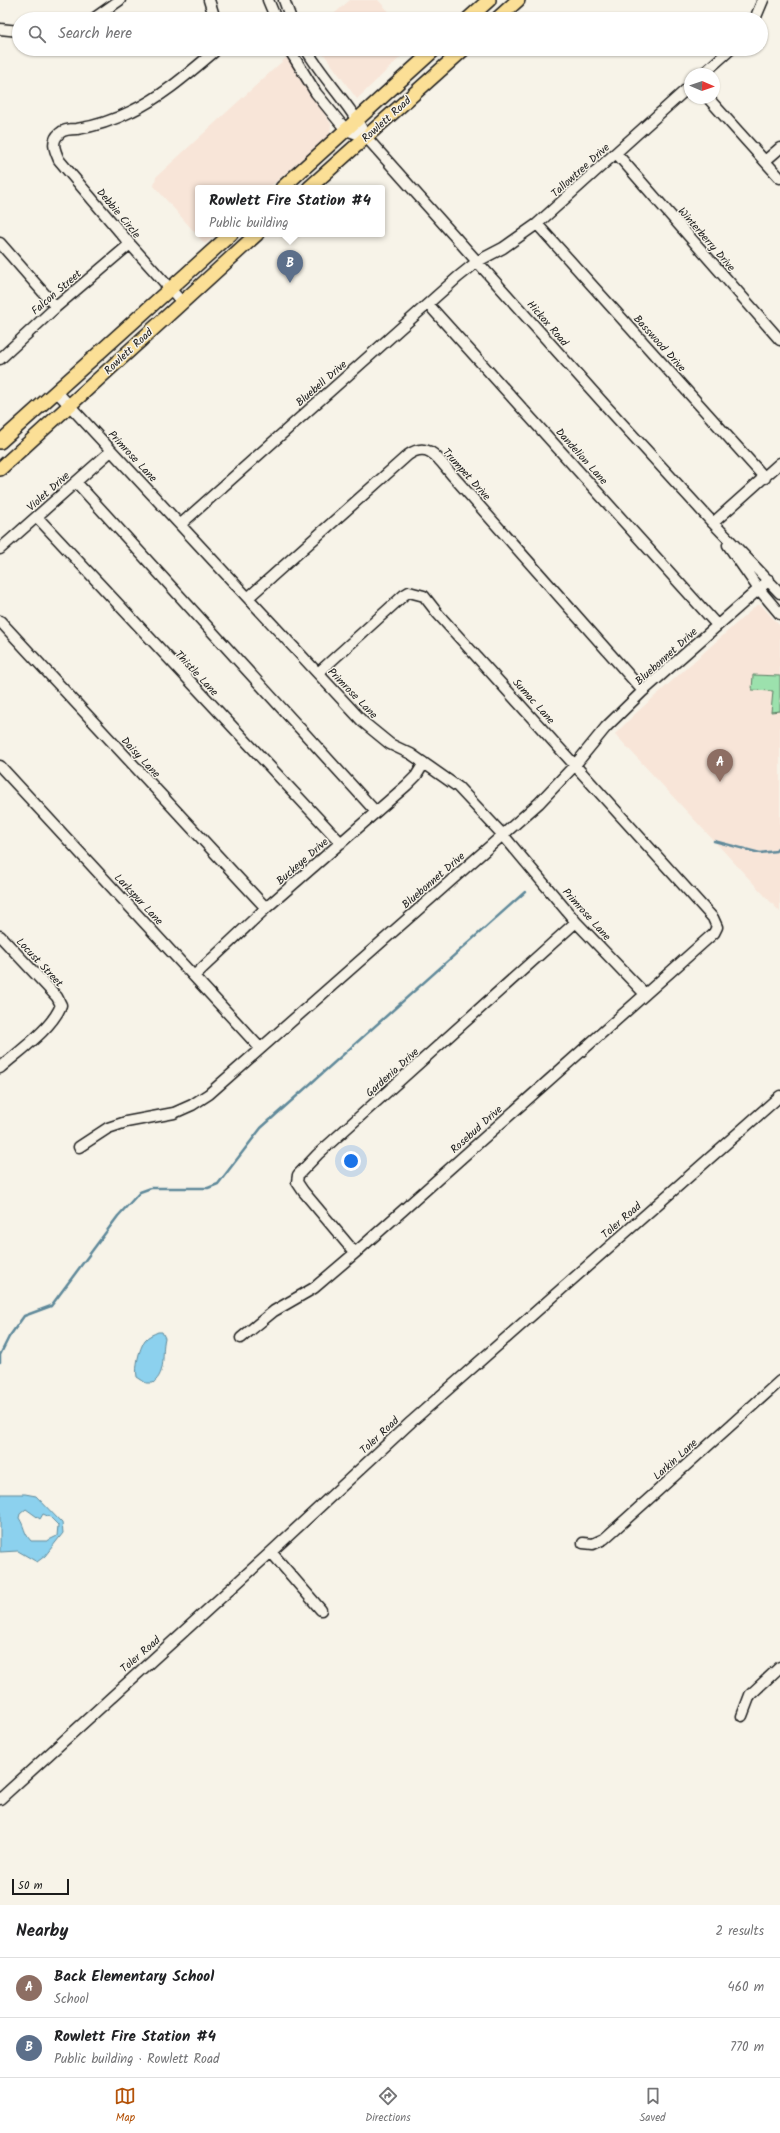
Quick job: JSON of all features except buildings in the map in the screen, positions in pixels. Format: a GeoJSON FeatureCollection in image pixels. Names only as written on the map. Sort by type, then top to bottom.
{"type":"FeatureCollection","features":[{"type":"Feature","properties":{"kind":"main road"},"geometry":{"type":"LineString","coordinates":[[476,12],[489,0]]}},
{"type":"Feature","properties":{"kind":"main road"},"geometry":{"type":"LineString","coordinates":[[505,12],[518,0]]}},
{"type":"Feature","properties":{"kind":"main road","name":"Rowlett Road"},"geometry":{"type":"LineString","coordinates":[[285,185],[427,56]]}},
{"type":"Feature","properties":{"kind":"main road","name":"Rowlett Road"},"geometry":{"type":"LineString","coordinates":[[312,185],[456,56]]}},
{"type":"Feature","properties":{"kind":"main road","name":"Rowlett Road"},"geometry":{"type":"LineString","coordinates":[[0,442],[228,237]]}},
{"type":"Feature","properties":{"kind":"main road","name":"Rowlett Road"},"geometry":{"type":"LineString","coordinates":[[0,469],[71,406],[254,237]]}},
{"type":"Feature","properties":{"kind":"street"},"geometry":{"type":"LineString","coordinates":[[104,12],[120,0]]}},
{"type":"Feature","properties":{"kind":"street"},"geometry":{"type":"LineString","coordinates":[[209,0],[213,12]]}},
{"type":"Feature","properties":{"kind":"street"},"geometry":{"type":"LineString","coordinates":[[268,0],[273,12]]}},
{"type":"Feature","properties":{"kind":"street"},"geometry":{"type":"LineString","coordinates":[[284,0],[288,12]]}},
{"type":"Feature","properties":{"kind":"street"},"geometry":{"type":"LineString","coordinates":[[759,12],[763,0]]}},
{"type":"Feature","properties":{"kind":"street"},"geometry":{"type":"LineString","coordinates":[[0,29],[12,30]]}},
{"type":"Feature","properties":{"kind":"street","name":"Debbie Circle"},"geometry":{"type":"LineString","coordinates":[[182,302],[130,244],[59,160],[54,150],[54,141],[59,133],[65,130],[96,126],[134,110],[175,84],[209,56]]}},
{"type":"Feature","properties":{"kind":"street"},"geometry":{"type":"LineString","coordinates":[[294,56],[316,93],[346,130]]}},
{"type":"Feature","properties":{"kind":"street","name":"Hickox Road"},"geometry":{"type":"LineString","coordinates":[[310,56],[328,83],[358,119],[366,137],[713,523],[780,592]]}},
{"type":"Feature","properties":{"kind":"street"},"geometry":{"type":"LineString","coordinates":[[710,68],[723,56]]}},
{"type":"Feature","properties":{"kind":"street","name":"Tallowtree Drive"},"geometry":{"type":"LineString","coordinates":[[478,261],[503,248],[537,224],[684,91]]}},
{"type":"Feature","properties":{"kind":"street"},"geometry":{"type":"LineString","coordinates":[[713,104],[780,178]]}},
{"type":"Feature","properties":{"kind":"street","name":"Hickox Road"},"geometry":{"type":"LineString","coordinates":[[346,130],[366,137]]}},
{"type":"Feature","properties":{"kind":"street"},"geometry":{"type":"LineString","coordinates":[[765,161],[780,148]]}},
{"type":"Feature","properties":{"kind":"street","name":"Winterberry Drive"},"geometry":{"type":"LineString","coordinates":[[616,153],[780,340]]}},
{"type":"Feature","properties":{"kind":"street","name":"Basswood Drive"},"geometry":{"type":"LineString","coordinates":[[537,224],[765,478]]}},
{"type":"Feature","properties":{"kind":"street"},"geometry":{"type":"LineString","coordinates":[[0,243],[56,307]]}},
{"type":"Feature","properties":{"kind":"street","name":"Falcon Street"},"geometry":{"type":"LineString","coordinates":[[0,359],[56,307],[130,244]]}},
{"type":"Feature","properties":{"kind":"street","name":"Bluebell Drive"},"geometry":{"type":"LineString","coordinates":[[181,524],[478,261]]}},
{"type":"Feature","properties":{"kind":"street","name":"Dandelion Lane"},"geometry":{"type":"LineString","coordinates":[[428,304],[717,625]]}},
{"type":"Feature","properties":{"kind":"street","name":"Primrose Lane"},"geometry":{"type":"LineString","coordinates":[[57,392],[363,722],[390,744],[411,754],[458,786],[503,835],[576,922],[645,994]]}},
{"type":"Feature","properties":{"kind":"street","name":"Trumpet Drive"},"geometry":{"type":"LineString","coordinates":[[249,598],[408,455],[416,449],[424,448],[430,451],[452,475],[643,691]]}},
{"type":"Feature","properties":{"kind":"street","name":"Violet Drive"},"geometry":{"type":"LineString","coordinates":[[0,549],[111,451]]}},
{"type":"Feature","properties":{"kind":"street"},"geometry":{"type":"LineString","coordinates":[[713,523],[780,463]]}},
{"type":"Feature","properties":{"kind":"street"},"geometry":{"type":"LineString","coordinates":[[76,482],[376,812]]}},
{"type":"Feature","properties":{"kind":"street","name":"Thistle Lane"},"geometry":{"type":"LineString","coordinates":[[37,517],[341,843]]}},
{"type":"Feature","properties":{"kind":"street","name":"Hickox Road"},"geometry":{"type":"LineString","coordinates":[[713,523],[758,588],[780,614]]}},
{"type":"Feature","properties":{"kind":"street","name":"Bluebonnet Drive"},"geometry":{"type":"LineString","coordinates":[[79,1147],[108,1128],[126,1122],[174,1113],[192,1105],[209,1094],[539,803],[575,764],[606,727],[643,691],[758,588],[769,580]]}},
{"type":"Feature","properties":{"kind":"street","name":"Sumac Lane"},"geometry":{"type":"LineString","coordinates":[[318,673],[404,595],[409,592],[416,592],[424,596],[438,614],[713,918],[717,927]]}},
{"type":"Feature","properties":{"kind":"street","name":"Daisy Lane"},"geometry":{"type":"LineString","coordinates":[[0,620],[266,908]]}},
{"type":"Feature","properties":{"kind":"street","name":"Buckeye Drive"},"geometry":{"type":"LineString","coordinates":[[194,976],[266,908],[416,776],[424,763]]}},
{"type":"Feature","properties":{"kind":"street","name":"Larkspur Lane"},"geometry":{"type":"LineString","coordinates":[[0,766],[260,1048]]}},
{"type":"Feature","properties":{"kind":"street","name":"Gardenia Drive"},"geometry":{"type":"LineString","coordinates":[[356,1253],[303,1191],[297,1182],[298,1175],[318,1154],[576,922]]}},
{"type":"Feature","properties":{"kind":"street","name":"Rosebud Drive"},"geometry":{"type":"LineString","coordinates":[[241,1338],[274,1311],[314,1288],[356,1253],[714,934],[717,927]]}},
{"type":"Feature","properties":{"kind":"street","name":"Locust Street"},"geometry":{"type":"LineString","coordinates":[[0,936],[57,997],[61,1006],[58,1014],[46,1027],[0,1068]]}},
{"type":"Feature","properties":{"kind":"street","name":"Toler Road"},"geometry":{"type":"LineString","coordinates":[[0,1799],[411,1422],[780,1096]]}},
{"type":"Feature","properties":{"kind":"street","name":"Larkin Lane"},"geometry":{"type":"LineString","coordinates":[[583,1543],[593,1544],[604,1539],[780,1381]]}},
{"type":"Feature","properties":{"kind":"street"},"geometry":{"type":"LineString","coordinates":[[271,1552],[321,1610]]}},
{"type":"Feature","properties":{"kind":"street"},"geometry":{"type":"LineString","coordinates":[[742,1716],[750,1695],[780,1667]]}},
{"type":"Feature","properties":{"kind":"shaded area"},"geometry":{"type":"Polygon","coordinates":[[[350,0],[378,0],[389,12],[336,12],[350,0]]]}},
{"type":"Feature","properties":{"kind":"shaded area"},"geometry":{"type":"Polygon","coordinates":[[[325,56],[402,56],[357,99],[325,56]]]}},
{"type":"Feature","properties":{"kind":"shaded area"},"geometry":{"type":"Polygon","coordinates":[[[287,57],[331,124],[330,134],[272,185],[195,185],[195,233],[154,186],[156,177],[287,57]]]}},
{"type":"Feature","properties":{"kind":"shaded area"},"geometry":{"type":"Polygon","coordinates":[[[199,237],[213,237],[205,244],[199,237]]]}},
{"type":"Feature","properties":{"kind":"shaded area"},"geometry":{"type":"Polygon","coordinates":[[[757,605],[761,605],[780,626],[780,912],[615,734],[635,714],[757,605]]]}},
{"type":"Feature","properties":{"kind":"green space"},"geometry":{"type":"Polygon","coordinates":[[[753,675],[780,676],[780,711],[771,712],[773,691],[752,690],[753,675]]]}},
{"type":"Feature","properties":{"kind":"water"},"geometry":{"type":"Polygon","coordinates":[[[162,1332],[165,1338],[162,1368],[157,1379],[153,1383],[146,1383],[137,1377],[138,1358],[145,1340],[149,1336],[162,1332]]]}},
{"type":"Feature","properties":{"kind":"water"},"geometry":{"type":"Polygon","coordinates":[[[0,1494],[25,1494],[36,1496],[62,1523],[63,1533],[45,1556],[37,1562],[18,1551],[0,1552],[0,1494]],[[26,1509],[20,1514],[19,1518],[31,1541],[47,1541],[57,1536],[58,1525],[50,1517],[43,1514],[40,1519],[26,1509]]]}},
{"type":"Feature","properties":{"kind":"waterway"},"geometry":{"type":"LineString","coordinates":[[714,841],[760,853],[776,851],[780,846]]}},
{"type":"Feature","properties":{"kind":"waterway"},"geometry":{"type":"LineString","coordinates":[[0,1362],[0,1355],[9,1337],[24,1316],[51,1306],[118,1216],[140,1192],[151,1188],[208,1188],[218,1184],[261,1128],[525,892]]}},
{"type":"Feature","properties":{"kind":"place","name":"Rowlett Fire Station #4"},"geometry":{"type":"Point","coordinates":[290,283]}},
{"type":"Feature","properties":{"kind":"place","name":"Back Elementary School"},"geometry":{"type":"Point","coordinates":[720,782]}}]}
